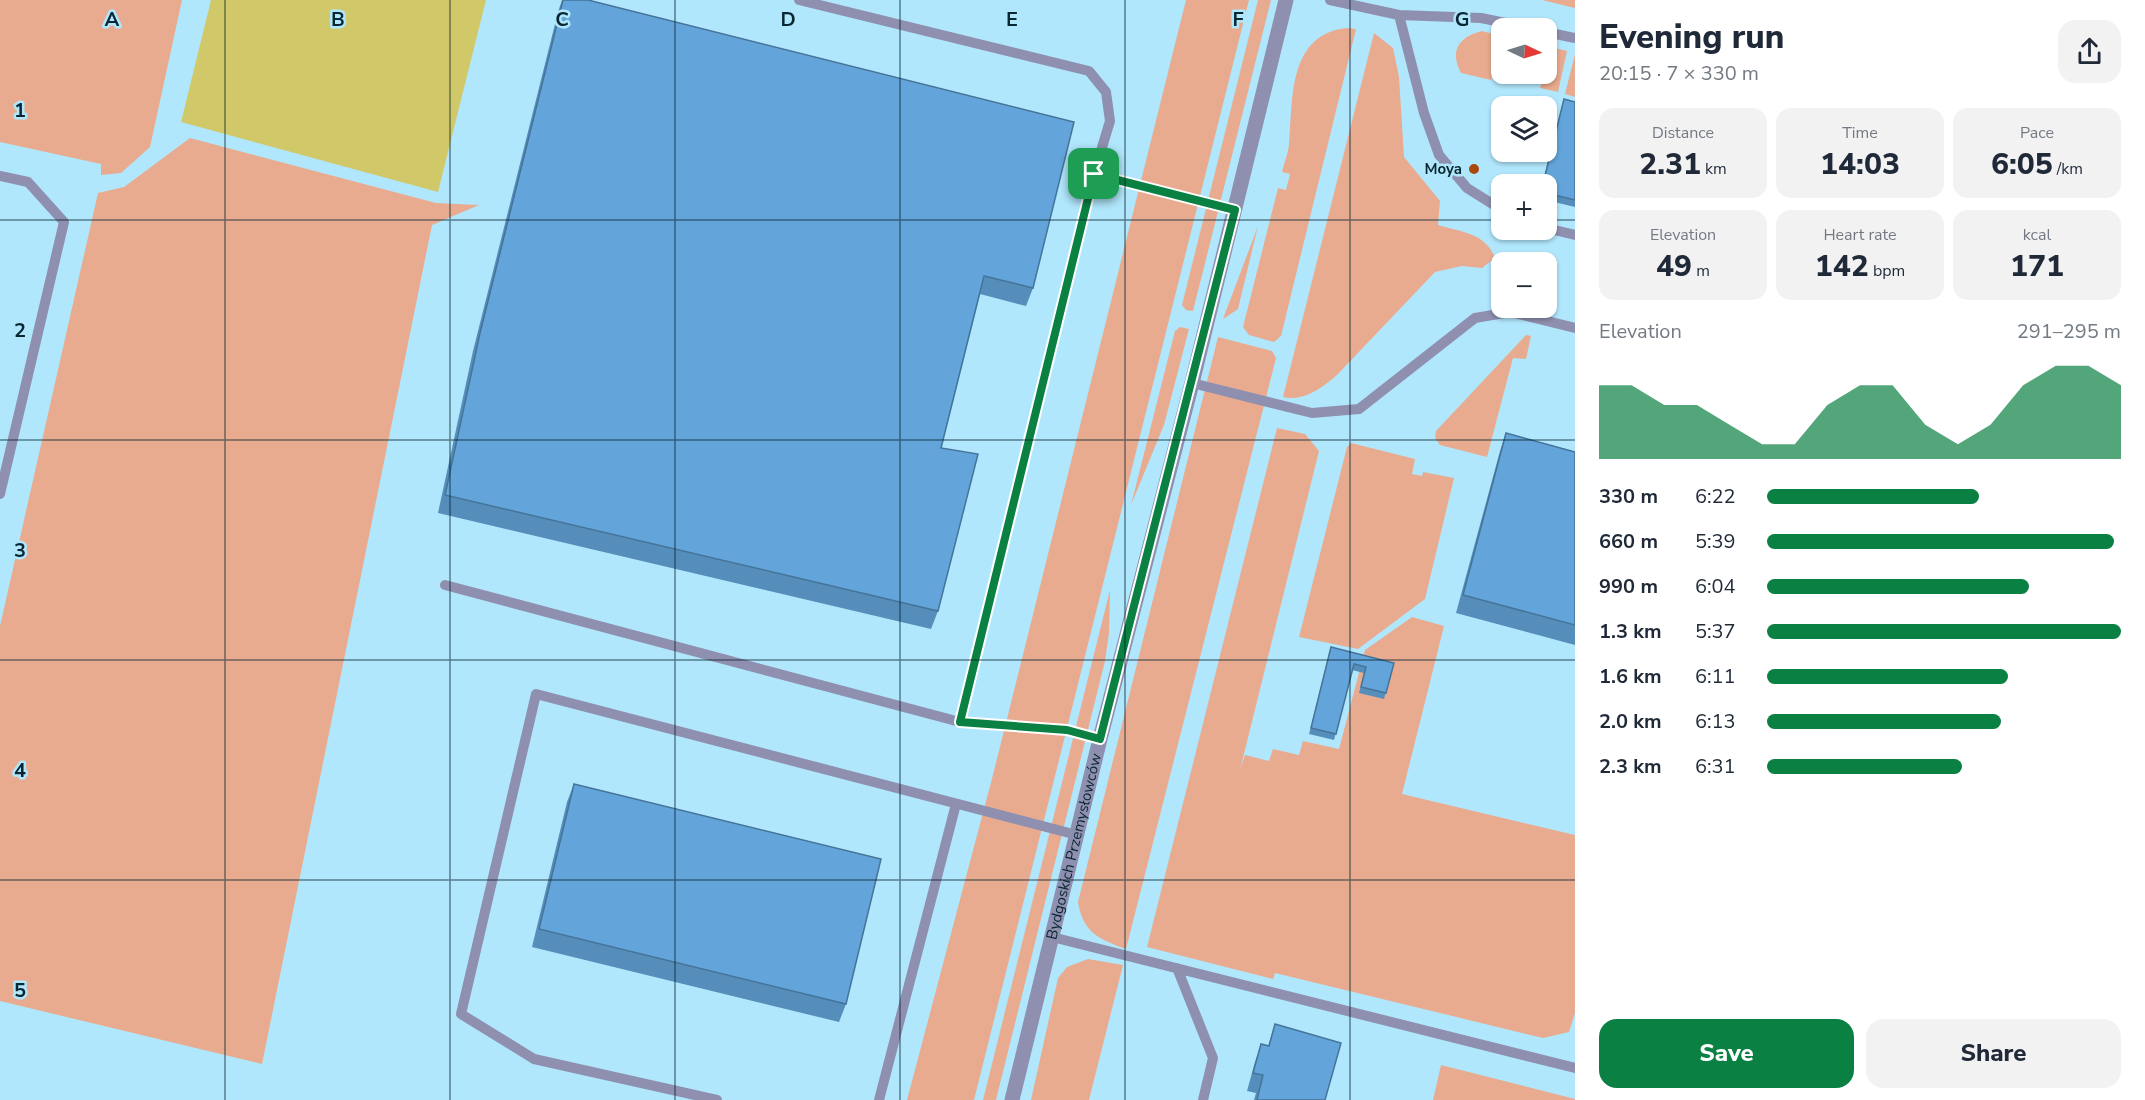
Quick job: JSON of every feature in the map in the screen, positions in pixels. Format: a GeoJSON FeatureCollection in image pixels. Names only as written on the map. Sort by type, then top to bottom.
{"type":"FeatureCollection","features":[{"type":"Feature","properties":{"kind":"street","name":"Bydgoskich Przemysłowców"},"geometry":{"type":"LineString","coordinates":[[1012,1100],[1100,739],[1192,383],[1286,0]]}},
{"type":"Feature","properties":{"kind":"lane"},"geometry":{"type":"LineString","coordinates":[[800,0],[1089,71],[1106,92],[1110,121],[1094,174],[960,722]]}},
{"type":"Feature","properties":{"kind":"lane"},"geometry":{"type":"LineString","coordinates":[[1330,0],[1399,15],[1491,20]]}},
{"type":"Feature","properties":{"kind":"lane"},"geometry":{"type":"LineString","coordinates":[[1399,15],[1425,112],[1439,154],[1467,188],[1491,203]]}},
{"type":"Feature","properties":{"kind":"lane"},"geometry":{"type":"LineString","coordinates":[[1557,34],[1575,38]]}},
{"type":"Feature","properties":{"kind":"lane"},"geometry":{"type":"LineString","coordinates":[[1094,174],[1235,210]]}},
{"type":"Feature","properties":{"kind":"lane"},"geometry":{"type":"LineString","coordinates":[[0,176],[28,182],[64,222],[0,494]]}},
{"type":"Feature","properties":{"kind":"lane"},"geometry":{"type":"LineString","coordinates":[[1557,231],[1575,235]]}},
{"type":"Feature","properties":{"kind":"lane"},"geometry":{"type":"LineString","coordinates":[[1192,383],[1312,413],[1359,409],[1475,318],[1510,312],[1575,328]]}},
{"type":"Feature","properties":{"kind":"lane"},"geometry":{"type":"LineString","coordinates":[[445,585],[960,722],[1067,730],[1100,739]]}},
{"type":"Feature","properties":{"kind":"lane"},"geometry":{"type":"LineString","coordinates":[[717,1100],[534,1059],[462,1014],[536,694],[1077,835]]}},
{"type":"Feature","properties":{"kind":"lane"},"geometry":{"type":"LineString","coordinates":[[879,1100],[956,804]]}},
{"type":"Feature","properties":{"kind":"lane"},"geometry":{"type":"LineString","coordinates":[[1052,936],[1575,1068]]}},
{"type":"Feature","properties":{"kind":"lane"},"geometry":{"type":"LineString","coordinates":[[1177,968],[1214,1058],[1203,1100]]}},
{"type":"Feature","properties":{"kind":"shaded area"},"geometry":{"type":"Polygon","coordinates":[[[0,0],[182,0],[150,147],[121,173],[101,175],[101,164],[0,142],[0,0]]]}},
{"type":"Feature","properties":{"kind":"shaded area"},"geometry":{"type":"Polygon","coordinates":[[[211,0],[486,0],[438,192],[181,122],[211,0]]]}},
{"type":"Feature","properties":{"kind":"shaded area"},"geometry":{"type":"Polygon","coordinates":[[[1186,0],[1249,0],[974,1100],[907,1100],[994,771],[1186,0]]]}},
{"type":"Feature","properties":{"kind":"shaded area"},"geometry":{"type":"Polygon","coordinates":[[[1258,0],[1271,0],[1193,311],[1186,310],[1182,305],[1258,0]]]}},
{"type":"Feature","properties":{"kind":"shaded area"},"geometry":{"type":"Polygon","coordinates":[[[1542,0],[1575,0],[1575,8],[1542,0]]]}},
{"type":"Feature","properties":{"kind":"shaded area"},"geometry":{"type":"Polygon","coordinates":[[[1347,28],[1356,29],[1281,336],[1274,342],[1249,335],[1243,327],[1278,188],[1286,190],[1290,174],[1282,172],[1288,148],[1293,90],[1297,72],[1303,56],[1313,43],[1327,33],[1347,28]]]}},
{"type":"Feature","properties":{"kind":"shaded area"},"geometry":{"type":"Polygon","coordinates":[[[1482,31],[1491,33],[1491,80],[1461,73],[1458,65],[1456,51],[1458,46],[1482,31]]]}},
{"type":"Feature","properties":{"kind":"shaded area"},"geometry":{"type":"Polygon","coordinates":[[[1374,33],[1393,48],[1399,77],[1404,157],[1440,201],[1438,225],[1479,238],[1491,250],[1491,261],[1482,268],[1462,266],[1435,272],[1331,380],[1305,396],[1283,397],[1374,33]]]}},
{"type":"Feature","properties":{"kind":"shaded area"},"geometry":{"type":"Polygon","coordinates":[[[1557,48],[1567,51],[1558,92],[1540,88],[1541,84],[1557,84],[1557,48]]]}},
{"type":"Feature","properties":{"kind":"shaded area"},"geometry":{"type":"Polygon","coordinates":[[[1575,54],[1575,97],[1565,94],[1575,54]]]}},
{"type":"Feature","properties":{"kind":"shaded area"},"geometry":{"type":"Polygon","coordinates":[[[190,138],[436,203],[479,205],[432,225],[262,1064],[0,1001],[0,626],[98,193],[124,187],[190,138]]]}},
{"type":"Feature","properties":{"kind":"shaded area"},"geometry":{"type":"Polygon","coordinates":[[[1258,226],[1238,309],[1223,319],[1258,226]]]}},
{"type":"Feature","properties":{"kind":"shaded area"},"geometry":{"type":"Polygon","coordinates":[[[1180,327],[1189,329],[1164,425],[1131,505],[1175,331],[1180,327]]]}},
{"type":"Feature","properties":{"kind":"shaded area"},"geometry":{"type":"Polygon","coordinates":[[[1526,335],[1531,336],[1526,359],[1513,358],[1487,457],[1440,445],[1435,438],[1436,431],[1526,335]]]}},
{"type":"Feature","properties":{"kind":"shaded area"},"geometry":{"type":"Polygon","coordinates":[[[1218,337],[1272,351],[1276,358],[1126,949],[1100,938],[1088,928],[1080,913],[1078,902],[1218,337]]]}},
{"type":"Feature","properties":{"kind":"shaded area"},"geometry":{"type":"Polygon","coordinates":[[[1277,428],[1305,434],[1319,451],[1240,770],[1245,755],[1269,761],[1273,749],[1299,755],[1303,741],[1339,749],[1365,650],[1412,617],[1444,626],[1402,794],[1575,835],[1575,1013],[1569,1032],[1543,1038],[1275,973],[1273,979],[1147,947],[1277,428]]]}},
{"type":"Feature","properties":{"kind":"shaded area"},"geometry":{"type":"Polygon","coordinates":[[[1351,443],[1415,459],[1412,474],[1422,476],[1423,472],[1454,478],[1425,599],[1358,649],[1299,637],[1347,447],[1351,443]]]}},
{"type":"Feature","properties":{"kind":"shaded area"},"geometry":{"type":"Polygon","coordinates":[[[1110,590],[1109,633],[1105,661],[996,1100],[983,1100],[1110,590]]]}},
{"type":"Feature","properties":{"kind":"shaded area"},"geometry":{"type":"Polygon","coordinates":[[[1088,959],[1123,965],[1089,1100],[1031,1100],[1058,978],[1067,967],[1088,959]]]}},
{"type":"Feature","properties":{"kind":"shaded area"},"geometry":{"type":"Polygon","coordinates":[[[1441,1065],[1575,1099],[1575,1100],[1433,1100],[1441,1065]]]}},
{"type":"Feature","properties":{"kind":"building"},"geometry":{"type":"Polygon","coordinates":[[[563,0],[588,0],[1074,122],[1033,288],[984,276],[941,448],[978,454],[938,611],[445,495],[480,333],[563,0]]]}},
{"type":"Feature","properties":{"kind":"building"},"geometry":{"type":"Polygon","coordinates":[[[1564,99],[1575,102],[1575,200],[1557,196],[1557,174],[1545,174],[1548,162],[1557,162],[1557,127],[1564,99]]]}},
{"type":"Feature","properties":{"kind":"building"},"geometry":{"type":"Polygon","coordinates":[[[1506,433],[1575,452],[1575,625],[1463,595],[1506,433]]]}},
{"type":"Feature","properties":{"kind":"building"},"geometry":{"type":"Polygon","coordinates":[[[1331,647],[1394,663],[1386,693],[1361,687],[1366,667],[1354,664],[1336,734],[1311,728],[1331,647]]]}},
{"type":"Feature","properties":{"kind":"building"},"geometry":{"type":"Polygon","coordinates":[[[574,784],[881,859],[846,1004],[539,929],[574,784]]]}},
{"type":"Feature","properties":{"kind":"building"},"geometry":{"type":"Polygon","coordinates":[[[1275,1024],[1341,1043],[1325,1100],[1257,1100],[1263,1075],[1253,1073],[1261,1044],[1269,1046],[1275,1024]]]}},
{"type":"Feature","properties":{"kind":"place","name":"Moya"},"geometry":{"type":"Point","coordinates":[1474,169]}},
{"type":"Feature","properties":{"kind":"route"},"geometry":{"type":"LineString","coordinates":[[1094,174],[1235,210],[1100,739],[1067,730],[960,722],[1094,174]]}}]}
